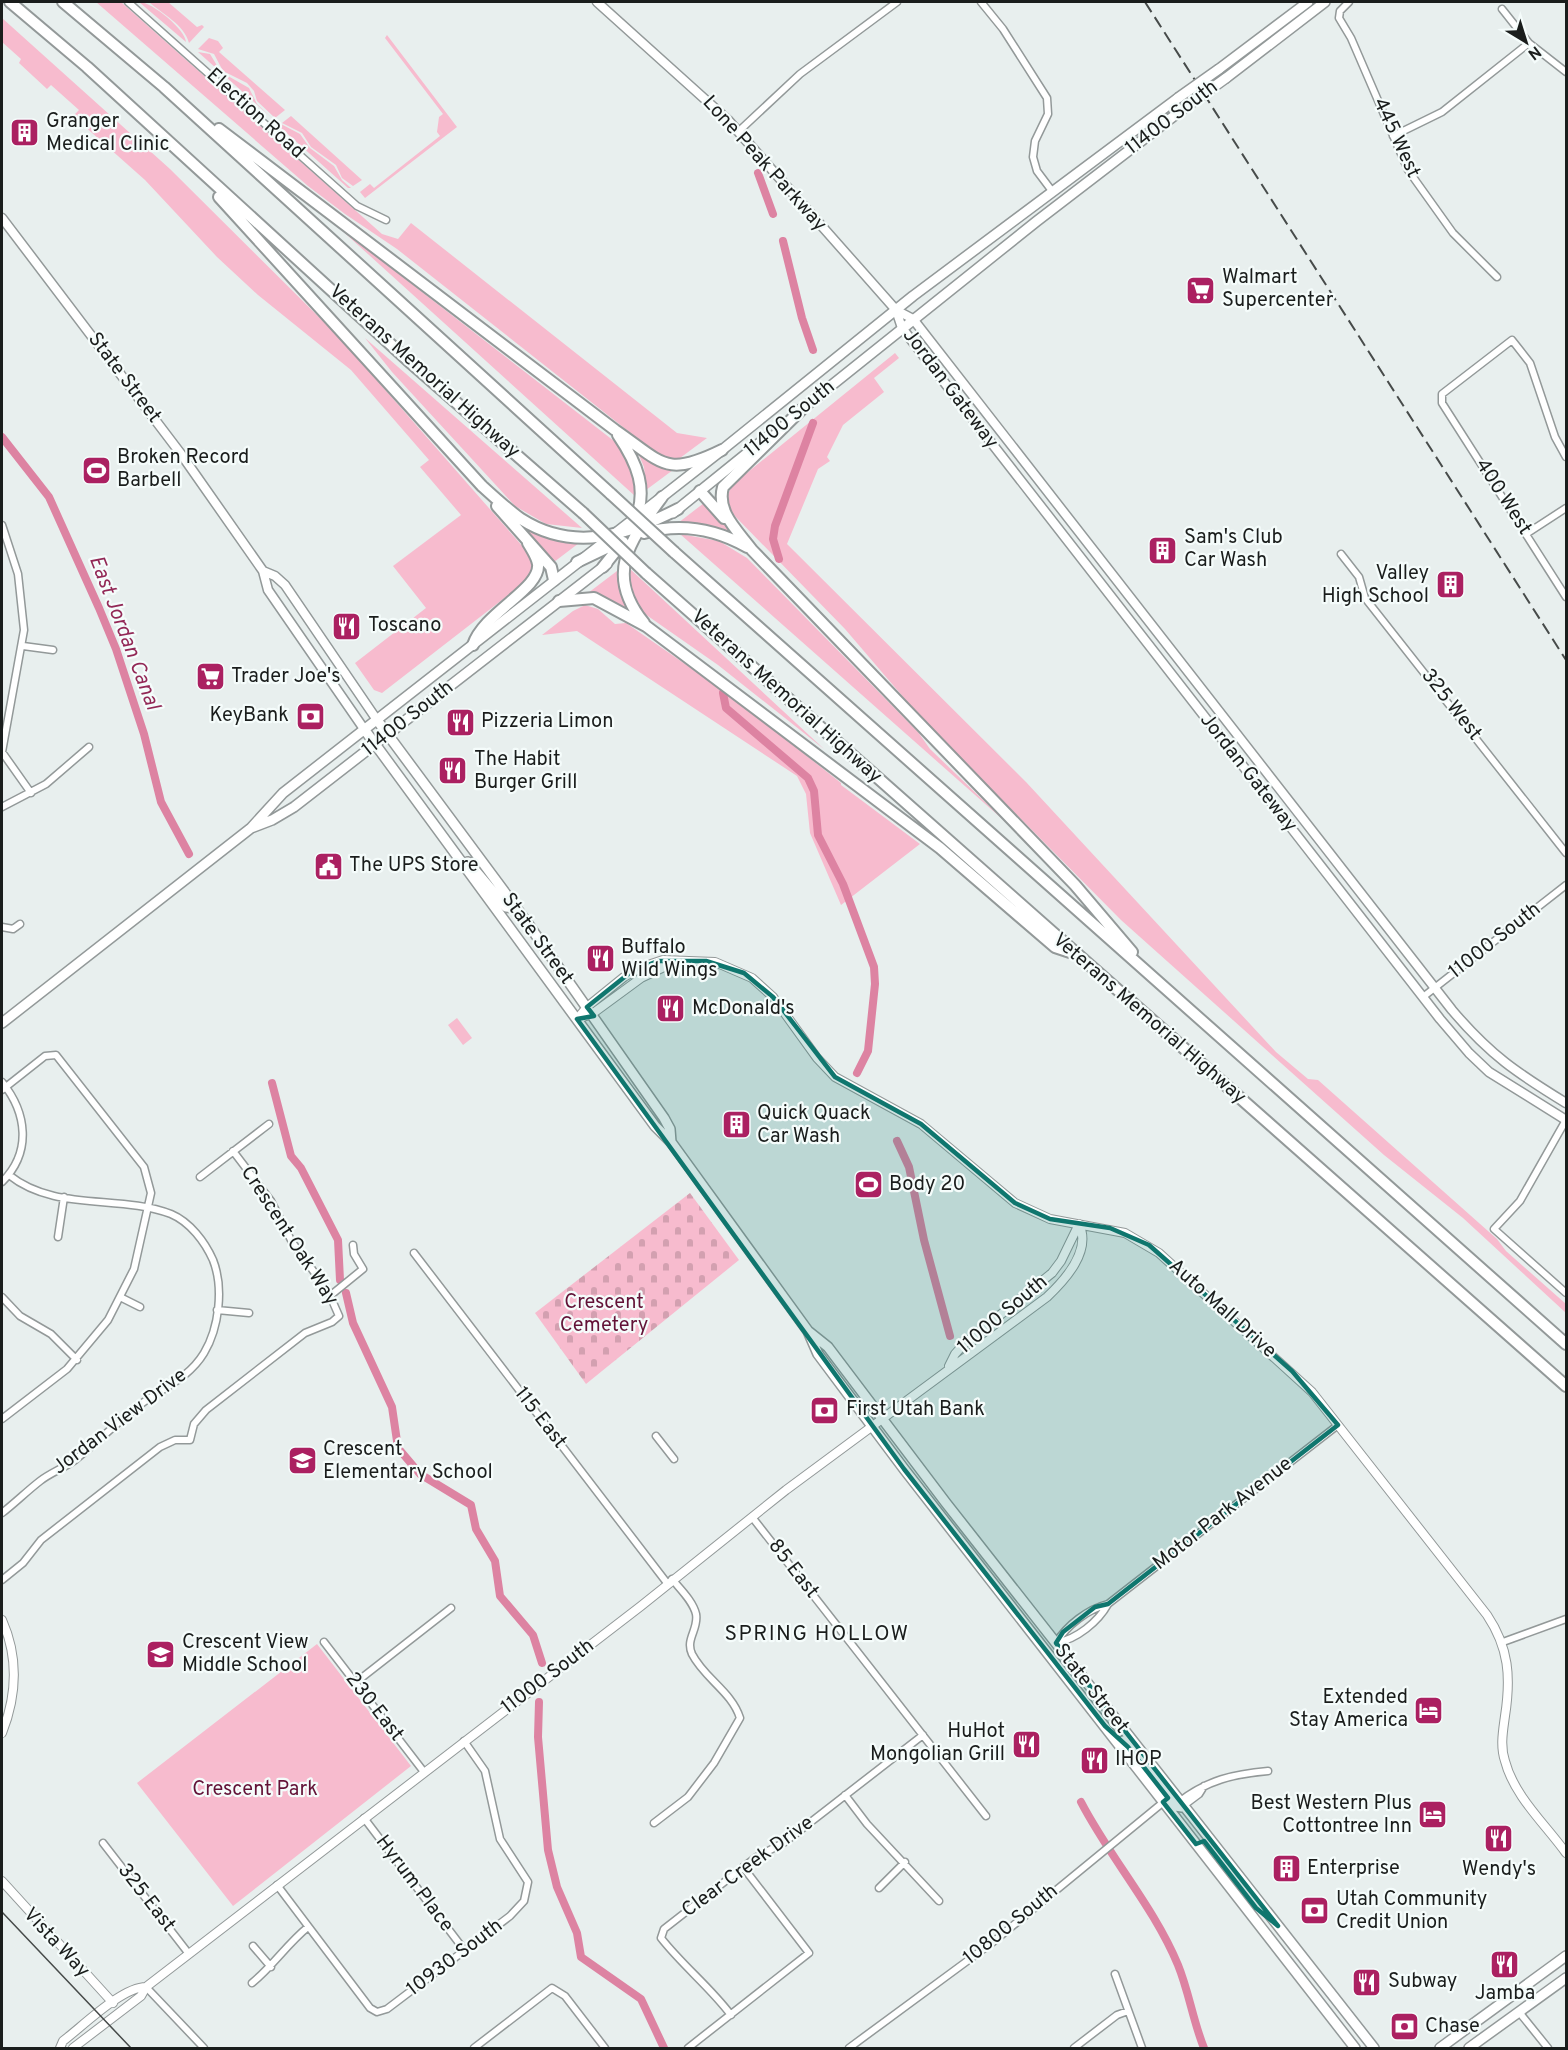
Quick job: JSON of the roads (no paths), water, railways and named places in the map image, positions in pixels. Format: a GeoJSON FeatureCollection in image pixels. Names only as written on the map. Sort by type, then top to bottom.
{"type":"FeatureCollection","features":[{"type":"Feature","properties":{"kind":"highway","name":"Veterans Memorial Highway"},"geometry":{"type":"LineString","coordinates":[[10,2],[87,68],[176,151],[583,513],[646,573],[1073,953],[1566,1386]]}},
{"type":"Feature","properties":{"kind":"highway","name":"Veterans Memorial Highway"},"geometry":{"type":"LineString","coordinates":[[63,2],[164,87],[674,552],[1566,1344]]}},
{"type":"Feature","properties":{"kind":"highway"},"geometry":{"type":"LineString","coordinates":[[164,87],[615,430],[670,466],[699,461],[722,450]]}},
{"type":"Feature","properties":{"kind":"highway"},"geometry":{"type":"LineString","coordinates":[[176,151],[482,486],[528,543],[551,567],[554,580]]}},
{"type":"Feature","properties":{"kind":"highway"},"geometry":{"type":"LineString","coordinates":[[737,530],[722,507],[723,487],[801,410]]}},
{"type":"Feature","properties":{"kind":"highway"},"geometry":{"type":"LineString","coordinates":[[615,430],[633,455],[639,470],[641,496],[638,515],[634,536],[623,565],[625,589],[646,626]]}},
{"type":"Feature","properties":{"kind":"highway"},"geometry":{"type":"LineString","coordinates":[[482,486],[511,512],[538,528],[566,536],[634,536],[676,527],[725,535],[753,550]]}},
{"type":"Feature","properties":{"kind":"highway"},"geometry":{"type":"LineString","coordinates":[[700,491],[753,550],[1075,885],[1160,984]]}},
{"type":"Feature","properties":{"kind":"highway"},"geometry":{"type":"LineString","coordinates":[[603,567],[634,536],[662,497]]}},
{"type":"Feature","properties":{"kind":"highway"},"geometry":{"type":"LineString","coordinates":[[577,562],[634,536],[678,509]]}},
{"type":"Feature","properties":{"kind":"highway"},"geometry":{"type":"LineString","coordinates":[[473,645],[488,619],[534,580],[538,564],[528,543]]}},
{"type":"Feature","properties":{"kind":"highway"},"geometry":{"type":"LineString","coordinates":[[559,601],[594,598],[646,626],[940,848],[1055,947],[1073,953]]}},
{"type":"Feature","properties":{"kind":"main road","name":"Lone Peak Parkway"},"geometry":{"type":"LineString","coordinates":[[597,2],[739,131],[896,310]]}},
{"type":"Feature","properties":{"kind":"main road","name":"11400 South"},"geometry":{"type":"LineString","coordinates":[[2,1023],[251,828],[283,793],[722,450],[896,310],[1052,191],[1308,2]]}},
{"type":"Feature","properties":{"kind":"main road","name":"11400 South"},"geometry":{"type":"LineString","coordinates":[[678,509],[902,328],[1183,109],[1325,2]]}},
{"type":"Feature","properties":{"kind":"main road","name":"State Street"},"geometry":{"type":"LineString","coordinates":[[2,218],[151,414],[263,571],[268,590],[375,745],[655,1126],[671,1142],[808,1331],[818,1353],[1105,1726],[1166,1800],[1196,1844],[1355,2049]]}},
{"type":"Feature","properties":{"kind":"main road","name":"Jordan Gateway"},"geometry":{"type":"LineString","coordinates":[[896,310],[914,319],[1480,1042],[1499,1060],[1566,1103]]}},
{"type":"Feature","properties":{"kind":"main road","name":"Jordan Gateway"},"geometry":{"type":"LineString","coordinates":[[896,310],[902,328],[1469,1053],[1489,1072],[1566,1120]]}},
{"type":"Feature","properties":{"kind":"main road","name":"11400 South"},"geometry":{"type":"LineString","coordinates":[[251,828],[287,812],[603,567]]}},
{"type":"Feature","properties":{"kind":"main road","name":"State Street"},"geometry":{"type":"LineString","coordinates":[[263,571],[275,576],[285,585],[376,720],[589,1010],[664,1118],[670,1129],[671,1142]]}},
{"type":"Feature","properties":{"kind":"main road"},"geometry":{"type":"LineString","coordinates":[[1148,644],[1160,634]]}},
{"type":"Feature","properties":{"kind":"main road"},"geometry":{"type":"LineString","coordinates":[[449,845],[478,873],[506,907],[516,908]]}},
{"type":"Feature","properties":{"kind":"main road","name":"State Street"},"geometry":{"type":"LineString","coordinates":[[808,1331],[828,1347],[1181,1804],[1374,2049]]}},
{"type":"Feature","properties":{"kind":"main road"},"geometry":{"type":"LineString","coordinates":[[1166,1800],[1177,1807],[1181,1804]]}},
{"type":"Feature","properties":{"kind":"main road"},"geometry":{"type":"LineString","coordinates":[[1196,1844],[1207,1846],[1256,1908],[1278,1926]]}},
{"type":"Feature","properties":{"kind":"main road"},"geometry":{"type":"LineString","coordinates":[[1440,2049],[1566,1956]]}},
{"type":"Feature","properties":{"kind":"main road"},"geometry":{"type":"LineString","coordinates":[[1469,2049],[1566,1978]]}},
{"type":"Feature","properties":{"kind":"street","name":"Election Road"},"geometry":{"type":"LineString","coordinates":[[128,2],[357,206],[386,220]]}},
{"type":"Feature","properties":{"kind":"street"},"geometry":{"type":"LineString","coordinates":[[739,131],[800,74],[897,2]]}},
{"type":"Feature","properties":{"kind":"street"},"geometry":{"type":"LineString","coordinates":[[981,2],[1007,35],[1049,103],[1048,114],[1035,141],[1033,157],[1037,171],[1052,191]]}},
{"type":"Feature","properties":{"kind":"street","name":"445 West"},"geometry":{"type":"LineString","coordinates":[[1349,2],[1338,14],[1408,170],[1440,216],[1497,278]]}},
{"type":"Feature","properties":{"kind":"street"},"geometry":{"type":"LineString","coordinates":[[1502,9],[1529,43],[1566,72]]}},
{"type":"Feature","properties":{"kind":"street"},"geometry":{"type":"LineString","coordinates":[[1393,136],[1442,112],[1529,43]]}},
{"type":"Feature","properties":{"kind":"street","name":"400 West"},"geometry":{"type":"LineString","coordinates":[[1566,457],[1555,437],[1530,363],[1512,340],[1444,391],[1441,397],[1442,403],[1566,597]]}},
{"type":"Feature","properties":{"kind":"street"},"geometry":{"type":"LineString","coordinates":[[1526,534],[1566,508]]}},
{"type":"Feature","properties":{"kind":"street"},"geometry":{"type":"LineString","coordinates":[[2,525],[12,554],[21,593],[23,646],[2,752],[31,793]]}},
{"type":"Feature","properties":{"kind":"street","name":"325 West"},"geometry":{"type":"LineString","coordinates":[[1341,554],[1359,577],[1365,598],[1566,853]]}},
{"type":"Feature","properties":{"kind":"street"},"geometry":{"type":"LineString","coordinates":[[23,646],[53,650]]}},
{"type":"Feature","properties":{"kind":"street"},"geometry":{"type":"LineString","coordinates":[[2,807],[31,793],[78,759],[89,747]]}},
{"type":"Feature","properties":{"kind":"street","name":"11000 South"},"geometry":{"type":"LineString","coordinates":[[1423,997],[1566,885]]}},
{"type":"Feature","properties":{"kind":"street"},"geometry":{"type":"LineString","coordinates":[[2,927],[13,929],[20,924]]}},
{"type":"Feature","properties":{"kind":"street","name":"Auto Mall Drive"},"geometry":{"type":"LineString","coordinates":[[577,1019],[633,971],[657,961],[715,962],[752,978],[773,997],[817,1058],[835,1077],[921,1124],[1015,1203],[1050,1219],[1117,1231],[1149,1245],[1292,1371],[1338,1425],[1487,1615],[1503,1642],[1509,1680],[1502,1736],[1505,1762],[1518,1789],[1566,1852]]}},
{"type":"Feature","properties":{"kind":"street"},"geometry":{"type":"LineString","coordinates":[[2,1182],[20,1154],[23,1126],[18,1107],[3,1086],[52,1053],[59,1058],[144,1167],[150,1184],[148,1209],[139,1253],[122,1298],[97,1337],[77,1360],[2,1419]]}},
{"type":"Feature","properties":{"kind":"street"},"geometry":{"type":"LineString","coordinates":[[1566,1120],[1520,1201],[1494,1229],[1566,1293]]}},
{"type":"Feature","properties":{"kind":"street"},"geometry":{"type":"LineString","coordinates":[[200,1177],[269,1124]]}},
{"type":"Feature","properties":{"kind":"street","name":"Crescent Oak Way"},"geometry":{"type":"LineString","coordinates":[[2,1580],[23,1563],[41,1540],[160,1447],[175,1440],[190,1440],[194,1424],[206,1410],[305,1333],[336,1320],[339,1312],[331,1295],[291,1242],[265,1191],[233,1151]]}},
{"type":"Feature","properties":{"kind":"street","name":"Jordan View Drive"},"geometry":{"type":"LineString","coordinates":[[2,1513],[41,1480],[64,1468],[142,1404],[189,1371],[210,1340],[217,1310],[218,1277],[204,1245],[178,1218],[148,1209],[64,1197],[28,1187],[9,1174]]}},
{"type":"Feature","properties":{"kind":"street"},"geometry":{"type":"LineString","coordinates":[[58,1237],[64,1197]]}},
{"type":"Feature","properties":{"kind":"street","name":"11000 South"},"geometry":{"type":"LineString","coordinates":[[950,1366],[958,1349],[1052,1273],[1061,1261],[1079,1224]]}},
{"type":"Feature","properties":{"kind":"street","name":"11000 South"},"geometry":{"type":"LineString","coordinates":[[73,2049],[141,1996],[146,1987],[641,1606],[669,1581],[950,1366],[966,1359],[1060,1284],[1071,1270],[1081,1248],[1083,1237],[1079,1224]]}},
{"type":"Feature","properties":{"kind":"street"},"geometry":{"type":"LineString","coordinates":[[331,1295],[363,1269],[354,1254],[353,1245]]}},
{"type":"Feature","properties":{"kind":"street","name":"115 East"},"geometry":{"type":"LineString","coordinates":[[414,1253],[669,1581],[691,1604],[696,1615],[689,1644],[693,1656],[729,1699],[740,1718],[714,1763],[688,1797],[654,1823]]}},
{"type":"Feature","properties":{"kind":"street"},"geometry":{"type":"LineString","coordinates":[[2,1297],[20,1316],[51,1334],[77,1360]]}},
{"type":"Feature","properties":{"kind":"street"},"geometry":{"type":"LineString","coordinates":[[122,1298],[140,1307]]}},
{"type":"Feature","properties":{"kind":"street"},"geometry":{"type":"LineString","coordinates":[[217,1310],[249,1313]]}},
{"type":"Feature","properties":{"kind":"street","name":"Motor Park Avenue"},"geometry":{"type":"LineString","coordinates":[[1056,1643],[1070,1641],[1102,1615],[1108,1604],[1338,1425]]}},
{"type":"Feature","properties":{"kind":"street"},"geometry":{"type":"LineString","coordinates":[[656,1436],[674,1459]]}},
{"type":"Feature","properties":{"kind":"street","name":"85 East"},"geometry":{"type":"LineString","coordinates":[[752,1517],[986,1816]]}},
{"type":"Feature","properties":{"kind":"street","name":"Motor Park Avenue"},"geometry":{"type":"LineString","coordinates":[[1056,1643],[1063,1632],[1095,1607],[1108,1604]]}},
{"type":"Feature","properties":{"kind":"street"},"geometry":{"type":"LineString","coordinates":[[355,1683],[451,1608]]}},
{"type":"Feature","properties":{"kind":"street"},"geometry":{"type":"LineString","coordinates":[[1503,1642],[1566,1619]]}},
{"type":"Feature","properties":{"kind":"street"},"geometry":{"type":"LineString","coordinates":[[2,1620],[12,1651],[15,1680],[11,1705],[2,1733]]}},
{"type":"Feature","properties":{"kind":"street","name":"230 East"},"geometry":{"type":"LineString","coordinates":[[324,1642],[424,1772]]}},
{"type":"Feature","properties":{"kind":"street","name":"Clear Creek Drive"},"geometry":{"type":"LineString","coordinates":[[731,2015],[710,1987],[685,1968],[661,1935],[666,1926],[760,1854],[785,1842],[923,1735]]}},
{"type":"Feature","properties":{"kind":"street","name":"10930 South"},"geometry":{"type":"LineString","coordinates":[[308,1927],[370,2008],[377,2012],[385,2011],[515,1911],[527,1895],[529,1887],[526,1878],[503,1846],[497,1833],[485,1771],[464,1741]]}},
{"type":"Feature","properties":{"kind":"street"},"geometry":{"type":"LineString","coordinates":[[1181,1804],[1207,1784],[1232,1775],[1268,1771]]}},
{"type":"Feature","properties":{"kind":"street"},"geometry":{"type":"LineString","coordinates":[[845,1796],[867,1824],[905,1862],[939,1901]]}},
{"type":"Feature","properties":{"kind":"street","name":"10800 South"},"geometry":{"type":"LineString","coordinates":[[849,2049],[993,1942],[1110,1843],[1166,1800]]}},
{"type":"Feature","properties":{"kind":"street","name":"Hyrum Place"},"geometry":{"type":"LineString","coordinates":[[364,1818],[465,1951]]}},
{"type":"Feature","properties":{"kind":"street","name":"325 East"},"geometry":{"type":"LineString","coordinates":[[104,1843],[189,1954]]}},
{"type":"Feature","properties":{"kind":"street"},"geometry":{"type":"LineString","coordinates":[[879,1888],[905,1862]]}},
{"type":"Feature","properties":{"kind":"street"},"geometry":{"type":"LineString","coordinates":[[688,2049],[809,1953],[743,1867]]}},
{"type":"Feature","properties":{"kind":"street","name":"Vista Way"},"geometry":{"type":"LineString","coordinates":[[2,1881],[113,2003]]}},
{"type":"Feature","properties":{"kind":"street"},"geometry":{"type":"LineString","coordinates":[[252,1983],[271,1967],[285,1946],[308,1927],[277,1885]]}},
{"type":"Feature","properties":{"kind":"street"},"geometry":{"type":"LineString","coordinates":[[253,1946],[271,1967]]}},
{"type":"Feature","properties":{"kind":"street"},"geometry":{"type":"LineString","coordinates":[[1115,1974],[1142,2049]]}},
{"type":"Feature","properties":{"kind":"street","name":"11000 South"},"geometry":{"type":"LineString","coordinates":[[60,2049],[63,2041],[135,1987],[146,1987]]}},
{"type":"Feature","properties":{"kind":"street"},"geometry":{"type":"LineString","coordinates":[[146,1987],[204,2049]]}},
{"type":"Feature","properties":{"kind":"street"},"geometry":{"type":"LineString","coordinates":[[474,2049],[552,1988],[565,1996],[605,2049]]}},
{"type":"Feature","properties":{"kind":"street"},"geometry":{"type":"LineString","coordinates":[[1074,2049],[1114,2017],[1128,2010]]}},
{"type":"Feature","properties":{"kind":"street"},"geometry":{"type":"LineString","coordinates":[[1519,2012],[1548,2049]]}},
{"type":"Feature","properties":{"kind":"waterway"},"geometry":{"type":"LineString","coordinates":[[758,173],[773,214]]}},
{"type":"Feature","properties":{"kind":"waterway"},"geometry":{"type":"LineString","coordinates":[[783,241],[802,318],[813,350]]}},
{"type":"Feature","properties":{"kind":"waterway"},"geometry":{"type":"LineString","coordinates":[[779,559],[773,539],[775,526],[813,423]]}},
{"type":"Feature","properties":{"kind":"waterway","name":"East Jordan Canal"},"geometry":{"type":"LineString","coordinates":[[2,437],[49,497],[99,608],[116,649],[144,734],[161,802],[189,854]]}},
{"type":"Feature","properties":{"kind":"waterway"},"geometry":{"type":"LineString","coordinates":[[723,693],[726,708],[808,778],[814,791],[818,835],[843,884],[874,967],[875,984],[868,1051],[857,1073]]}},
{"type":"Feature","properties":{"kind":"waterway","name":"East Jordan Canal"},"geometry":{"type":"LineString","coordinates":[[272,1083],[291,1156],[301,1168],[338,1240],[340,1280]]}},
{"type":"Feature","properties":{"kind":"waterway"},"geometry":{"type":"LineString","coordinates":[[897,1141],[909,1167],[924,1240],[950,1336]]}},
{"type":"Feature","properties":{"kind":"waterway","name":"East Jordan Canal"},"geometry":{"type":"LineString","coordinates":[[346,1293],[353,1323],[392,1407],[398,1448],[420,1474],[471,1505],[476,1529],[495,1561],[500,1596],[533,1635],[542,1663]]}},
{"type":"Feature","properties":{"kind":"waterway","name":"East Jordan Canal"},"geometry":{"type":"LineString","coordinates":[[539,1702],[538,1737],[548,1850],[557,1887],[577,1933],[581,1957],[641,1999],[664,2048]]}},
{"type":"Feature","properties":{"kind":"waterway"},"geometry":{"type":"LineString","coordinates":[[1081,1802],[1168,1944],[1182,1975],[1204,2048]]}},
{"type":"Feature","properties":{"kind":"tram line"},"geometry":{"type":"LineString","coordinates":[[2,1912],[131,2048]]}},
{"type":"Feature","properties":{"kind":"railway"},"geometry":{"type":"LineString","coordinates":[[1145,2],[1566,660]]}},
{"type":"Feature","properties":{"kind":"place","name":"Granger Medical Clinic"},"geometry":{"type":"Point","coordinates":[25,133]}},
{"type":"Feature","properties":{"kind":"place","name":"Walmart Supercenter"},"geometry":{"type":"Point","coordinates":[1201,290]}},
{"type":"Feature","properties":{"kind":"place","name":"Broken Record Barbell"},"geometry":{"type":"Point","coordinates":[96,470]}},
{"type":"Feature","properties":{"kind":"place","name":"Sam's Club Car Wash"},"geometry":{"type":"Point","coordinates":[1163,550]}},
{"type":"Feature","properties":{"kind":"place","name":"Valley High School"},"geometry":{"type":"Point","coordinates":[1450,585]}},
{"type":"Feature","properties":{"kind":"place","name":"Toscano"},"geometry":{"type":"Point","coordinates":[347,626]}},
{"type":"Feature","properties":{"kind":"place","name":"Trader Joe's"},"geometry":{"type":"Point","coordinates":[210,677]}},
{"type":"Feature","properties":{"kind":"place","name":"KeyBank"},"geometry":{"type":"Point","coordinates":[310,716]}},
{"type":"Feature","properties":{"kind":"place","name":"Pizzeria Limon"},"geometry":{"type":"Point","coordinates":[460,722]}},
{"type":"Feature","properties":{"kind":"place","name":"The Habit Burger Grill"},"geometry":{"type":"Point","coordinates":[453,771]}},
{"type":"Feature","properties":{"kind":"place","name":"The UPS Store"},"geometry":{"type":"Point","coordinates":[328,866]}},
{"type":"Feature","properties":{"kind":"place","name":"Buffalo Wild Wings"},"geometry":{"type":"Point","coordinates":[600,959]}},
{"type":"Feature","properties":{"kind":"place","name":"McDonald's"},"geometry":{"type":"Point","coordinates":[671,1009]}},
{"type":"Feature","properties":{"kind":"place","name":"Quick Quack Car Wash"},"geometry":{"type":"Point","coordinates":[736,1125]}},
{"type":"Feature","properties":{"kind":"place","name":"Body 20"},"geometry":{"type":"Point","coordinates":[868,1185]}},
{"type":"Feature","properties":{"kind":"place","name":"First Utah Bank"},"geometry":{"type":"Point","coordinates":[825,1410]}},
{"type":"Feature","properties":{"kind":"place","name":"Crescent Elementary School"},"geometry":{"type":"Point","coordinates":[302,1461]}},
{"type":"Feature","properties":{"kind":"place","name":"Crescent View Middle School"},"geometry":{"type":"Point","coordinates":[161,1655]}},
{"type":"Feature","properties":{"kind":"place","name":"Extended Stay America"},"geometry":{"type":"Point","coordinates":[1429,1710]}},
{"type":"Feature","properties":{"kind":"place","name":"HuHot Mongolian Grill"},"geometry":{"type":"Point","coordinates":[1026,1744]}},
{"type":"Feature","properties":{"kind":"place","name":"IHOP"},"geometry":{"type":"Point","coordinates":[1094,1760]}},
{"type":"Feature","properties":{"kind":"place","name":"Best Western Plus Cottontree Inn"},"geometry":{"type":"Point","coordinates":[1433,1815]}},
{"type":"Feature","properties":{"kind":"place","name":"Wendy's"},"geometry":{"type":"Point","coordinates":[1499,1839]}},
{"type":"Feature","properties":{"kind":"place","name":"Enterprise"},"geometry":{"type":"Point","coordinates":[1286,1869]}},
{"type":"Feature","properties":{"kind":"place","name":"Utah Community Credit Union"},"geometry":{"type":"Point","coordinates":[1315,1911]}},
{"type":"Feature","properties":{"kind":"place","name":"Jamba"},"geometry":{"type":"Point","coordinates":[1505,1964]}},
{"type":"Feature","properties":{"kind":"place","name":"Subway"},"geometry":{"type":"Point","coordinates":[1367,1982]}},
{"type":"Feature","properties":{"kind":"place","name":"Chase"},"geometry":{"type":"Point","coordinates":[1404,2027]}},
{"type":"Feature","properties":{"kind":"district","name":"SPRING HOLLOW"},"geometry":{"type":"Point","coordinates":[817,1634]}},
{"type":"Feature","properties":{"kind":"park label","name":"Crescent Cemetery"},"geometry":{"type":"Point","coordinates":[604,1314]}},
{"type":"Feature","properties":{"kind":"park label","name":"Crescent Park"},"geometry":{"type":"Point","coordinates":[255,1790]}}]}
